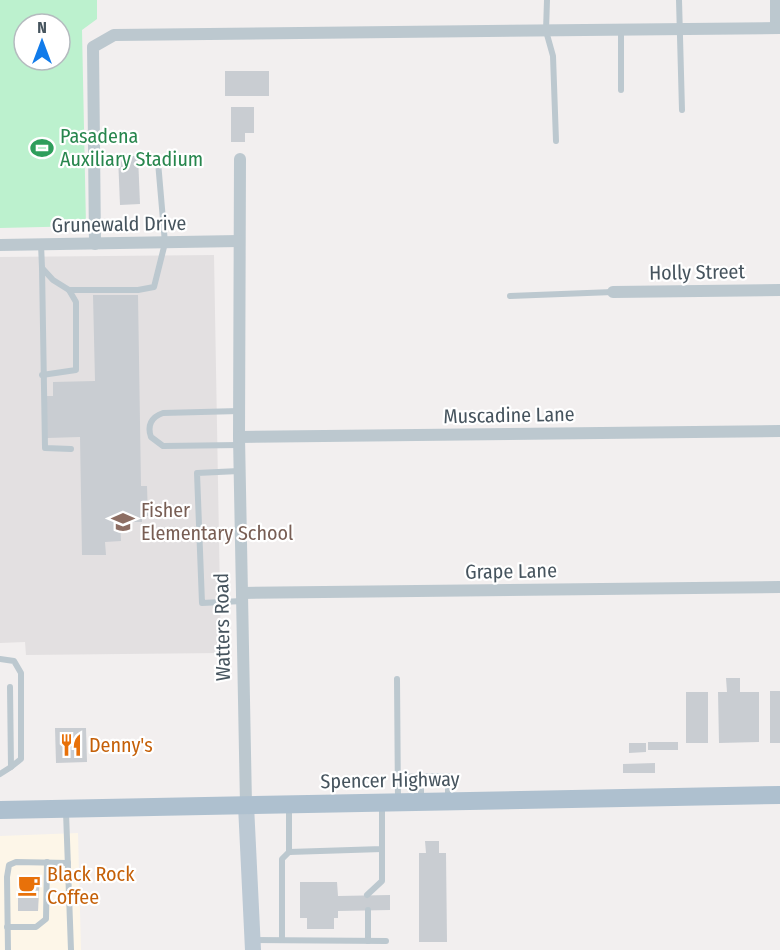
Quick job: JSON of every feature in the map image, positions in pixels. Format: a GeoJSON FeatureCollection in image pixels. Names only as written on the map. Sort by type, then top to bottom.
{"type":"FeatureCollection","features":[{"type":"Feature","properties":{"kind":"main road","name":"Spencer Highway"},"geometry":{"type":"LineString","coordinates":[[0,810],[780,795]]}},
{"type":"Feature","properties":{"kind":"street"},"geometry":{"type":"LineString","coordinates":[[94,243],[93,47],[114,35],[778,28],[776,0]]}},
{"type":"Feature","properties":{"kind":"street","name":"Watters Road"},"geometry":{"type":"LineString","coordinates":[[240,159],[239,441],[246,805],[252,945]]}},
{"type":"Feature","properties":{"kind":"street","name":"Grunewald Drive"},"geometry":{"type":"LineString","coordinates":[[0,245],[239,241]]}},
{"type":"Feature","properties":{"kind":"street","name":"Holly Street"},"geometry":{"type":"LineString","coordinates":[[613,292],[780,290]]}},
{"type":"Feature","properties":{"kind":"street","name":"Muscadine Lane"},"geometry":{"type":"LineString","coordinates":[[239,441],[780,431]]}},
{"type":"Feature","properties":{"kind":"street","name":"Grape Lane"},"geometry":{"type":"LineString","coordinates":[[242,597],[780,588]]}},
{"type":"Feature","properties":{"kind":"lane"},"geometry":{"type":"LineString","coordinates":[[547,0],[546,32],[553,56],[556,141]]}},
{"type":"Feature","properties":{"kind":"lane"},"geometry":{"type":"LineString","coordinates":[[679,0],[682,110]]}},
{"type":"Feature","properties":{"kind":"lane"},"geometry":{"type":"LineString","coordinates":[[621,30],[621,90]]}},
{"type":"Feature","properties":{"kind":"lane"},"geometry":{"type":"LineString","coordinates":[[69,290],[138,290],[154,287],[165,243],[158,162]]}},
{"type":"Feature","properties":{"kind":"lane"},"geometry":{"type":"LineString","coordinates":[[41,244],[45,448],[71,449]]}},
{"type":"Feature","properties":{"kind":"lane"},"geometry":{"type":"LineString","coordinates":[[42,268],[53,280],[69,290],[76,302],[76,370],[42,375]]}},
{"type":"Feature","properties":{"kind":"lane"},"geometry":{"type":"LineString","coordinates":[[510,296],[613,292]]}},
{"type":"Feature","properties":{"kind":"lane"},"geometry":{"type":"LineString","coordinates":[[239,411],[163,413],[154,418],[149,427],[151,437],[163,446],[239,441]]}},
{"type":"Feature","properties":{"kind":"lane"},"geometry":{"type":"LineString","coordinates":[[240,471],[197,473],[202,603],[242,597]]}},
{"type":"Feature","properties":{"kind":"lane"},"geometry":{"type":"LineString","coordinates":[[0,659],[14,661],[21,673],[21,759],[0,774]]}},
{"type":"Feature","properties":{"kind":"lane"},"geometry":{"type":"LineString","coordinates":[[367,895],[382,880],[382,849],[390,802],[398,777],[397,679]]}},
{"type":"Feature","properties":{"kind":"lane"},"geometry":{"type":"LineString","coordinates":[[10,687],[11,767]]}},
{"type":"Feature","properties":{"kind":"lane"},"geometry":{"type":"LineString","coordinates":[[398,777],[448,776],[448,801]]}},
{"type":"Feature","properties":{"kind":"lane"},"geometry":{"type":"LineString","coordinates":[[421,777],[422,802]]}},
{"type":"Feature","properties":{"kind":"lane"},"geometry":{"type":"LineString","coordinates":[[289,804],[289,852]]}},
{"type":"Feature","properties":{"kind":"lane"},"geometry":{"type":"LineString","coordinates":[[66,808],[71,950]]}},
{"type":"Feature","properties":{"kind":"lane"},"geometry":{"type":"LineString","coordinates":[[282,940],[282,859],[289,852],[382,849]]}},
{"type":"Feature","properties":{"kind":"lane"},"geometry":{"type":"LineString","coordinates":[[8,950],[6,877],[9,865],[16,862],[68,863]]}},
{"type":"Feature","properties":{"kind":"lane"},"geometry":{"type":"LineString","coordinates":[[7,927],[36,927],[44,922],[48,909],[47,862]]}},
{"type":"Feature","properties":{"kind":"lane"},"geometry":{"type":"LineString","coordinates":[[368,910],[368,941]]}},
{"type":"Feature","properties":{"kind":"lane"},"geometry":{"type":"LineString","coordinates":[[252,945],[282,940],[386,941]]}},
{"type":"Feature","properties":{"kind":"shaded area","name":"Fisher Elementary School"},"geometry":{"type":"Polygon","coordinates":[[[214,255],[221,653],[26,655],[25,642],[0,643],[0,257],[214,255]]]}},
{"type":"Feature","properties":{"kind":"shaded area"},"geometry":{"type":"Polygon","coordinates":[[[78,833],[81,950],[0,950],[0,836],[78,833]]]}},
{"type":"Feature","properties":{"kind":"green space","name":"Pasadena Auxiliary Stadium"},"geometry":{"type":"Polygon","coordinates":[[[0,0],[97,0],[97,19],[82,30],[86,226],[0,228],[0,0]]]}},
{"type":"Feature","properties":{"kind":"building"},"geometry":{"type":"Polygon","coordinates":[[[225,71],[269,71],[269,96],[225,96],[225,71]]]}},
{"type":"Feature","properties":{"kind":"building"},"geometry":{"type":"Polygon","coordinates":[[[231,107],[254,107],[254,133],[245,133],[245,142],[231,142],[231,107]]]}},
{"type":"Feature","properties":{"kind":"building"},"geometry":{"type":"Polygon","coordinates":[[[118,156],[138,156],[140,204],[120,205],[118,156]]]}},
{"type":"Feature","properties":{"kind":"building"},"geometry":{"type":"Polygon","coordinates":[[[93,295],[138,295],[141,486],[147,486],[148,516],[142,516],[142,522],[120,522],[121,541],[105,542],[106,555],[82,555],[80,437],[47,438],[46,396],[53,396],[53,382],[95,381],[93,295]]]}},
{"type":"Feature","properties":{"kind":"building"},"geometry":{"type":"Polygon","coordinates":[[[726,678],[740,678],[740,692],[759,692],[759,742],[719,743],[718,692],[727,692],[726,678]]]}},
{"type":"Feature","properties":{"kind":"building"},"geometry":{"type":"Polygon","coordinates":[[[770,691],[780,691],[780,743],[770,743],[770,691]]]}},
{"type":"Feature","properties":{"kind":"building"},"geometry":{"type":"Polygon","coordinates":[[[686,692],[708,692],[708,743],[686,743],[686,692]]]}},
{"type":"Feature","properties":{"kind":"building","name":"Denny's"},"geometry":{"type":"Polygon","coordinates":[[[55,728],[86,728],[87,762],[56,763],[55,728]]]}},
{"type":"Feature","properties":{"kind":"building"},"geometry":{"type":"Polygon","coordinates":[[[648,742],[678,742],[678,750],[648,750],[648,742]]]}},
{"type":"Feature","properties":{"kind":"building"},"geometry":{"type":"Polygon","coordinates":[[[629,743],[646,743],[646,752],[629,753],[629,743]]]}},
{"type":"Feature","properties":{"kind":"building"},"geometry":{"type":"Polygon","coordinates":[[[655,763],[655,773],[623,773],[623,764],[655,763]]]}},
{"type":"Feature","properties":{"kind":"building"},"geometry":{"type":"Polygon","coordinates":[[[425,841],[439,841],[439,853],[446,853],[447,942],[419,942],[419,853],[426,853],[425,841]]]}},
{"type":"Feature","properties":{"kind":"building","name":"Black Rock Coffee"},"geometry":{"type":"Polygon","coordinates":[[[40,875],[38,911],[18,911],[18,876],[40,875]]]}},
{"type":"Feature","properties":{"kind":"building"},"geometry":{"type":"Polygon","coordinates":[[[300,882],[337,882],[338,896],[390,895],[390,910],[338,911],[338,918],[334,918],[334,929],[307,929],[307,918],[300,918],[300,882]]]}},
{"type":"Feature","properties":{"kind":"place","name":"Pasadena Auxiliary Stadium"},"geometry":{"type":"Point","coordinates":[42,148]}},
{"type":"Feature","properties":{"kind":"place","name":"Fisher Elementary School"},"geometry":{"type":"Point","coordinates":[123,522]}},
{"type":"Feature","properties":{"kind":"place","name":"Denny's"},"geometry":{"type":"Point","coordinates":[71,745]}},
{"type":"Feature","properties":{"kind":"place","name":"Black Rock Coffee"},"geometry":{"type":"Point","coordinates":[29,885]}}]}
